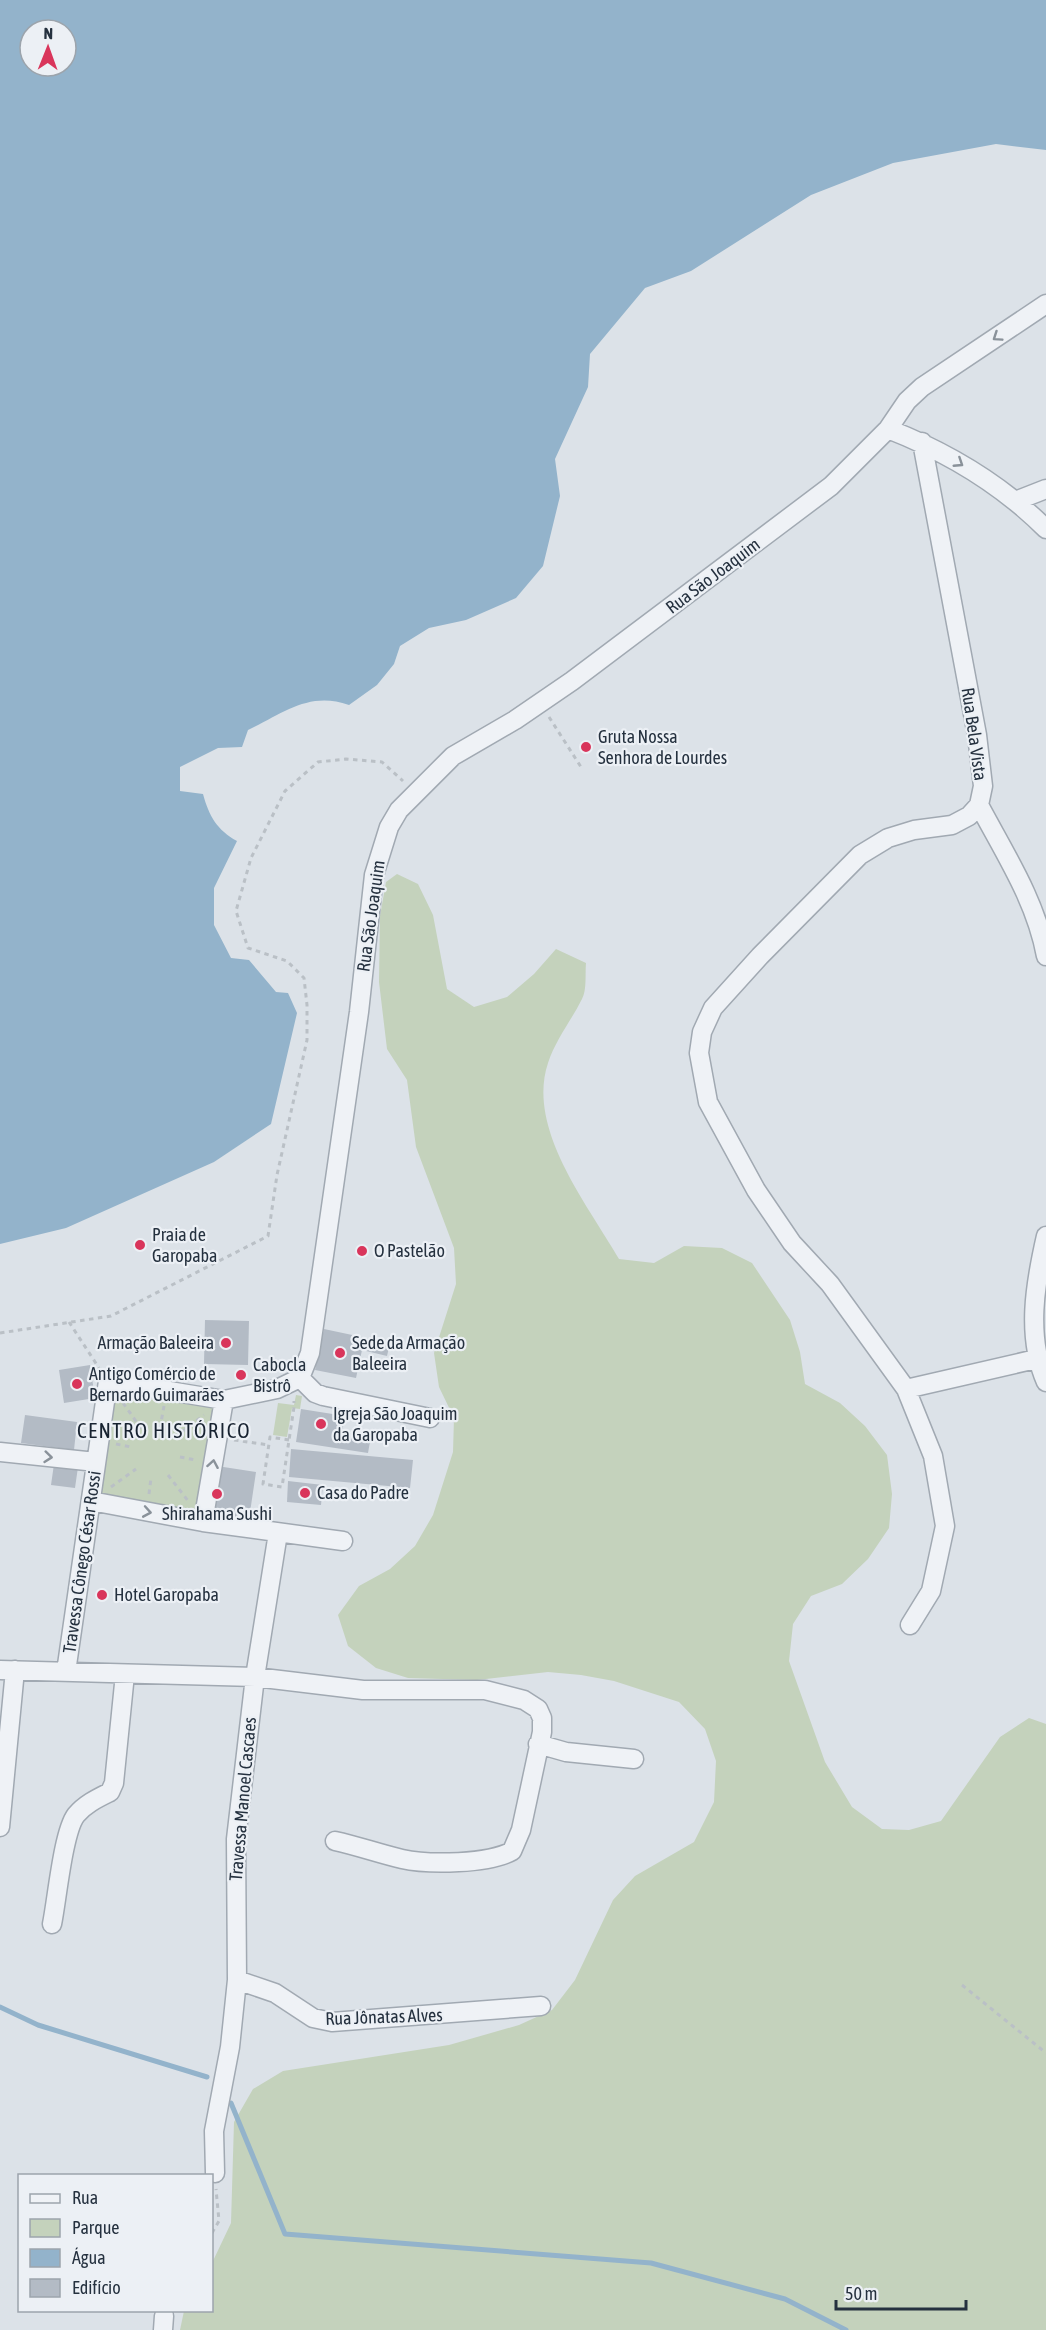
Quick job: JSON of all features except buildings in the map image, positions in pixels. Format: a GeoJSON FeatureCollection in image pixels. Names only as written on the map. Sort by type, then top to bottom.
{"type":"FeatureCollection","features":[{"type":"Feature","properties":{"kind":"street","name":"Rua São Joaquim"},"geometry":{"type":"LineString","coordinates":[[300,1378],[310,1353],[359,1012],[374,875],[389,827],[414,792],[453,756],[540,703],[831,486],[888,429],[908,401],[922,387],[1046,304]]}},
{"type":"Feature","properties":{"kind":"street"},"geometry":{"type":"LineString","coordinates":[[888,429],[945,453],[1018,500],[1046,529]]}},
{"type":"Feature","properties":{"kind":"street","name":"Rua Bela Vista"},"geometry":{"type":"LineString","coordinates":[[910,1625],[931,1592],[945,1526],[933,1456],[906,1389],[830,1284],[792,1243],[756,1190],[708,1102],[699,1053],[702,1032],[713,1008],[760,956],[860,855],[888,838],[914,830],[952,825],[969,816],[979,805],[983,786],[977,735],[922,442]]}},
{"type":"Feature","properties":{"kind":"street"},"geometry":{"type":"LineString","coordinates":[[1018,500],[1046,489]]}},
{"type":"Feature","properties":{"kind":"street"},"geometry":{"type":"LineString","coordinates":[[979,805],[1030,903],[1041,930],[1046,956]]}},
{"type":"Feature","properties":{"kind":"street"},"geometry":{"type":"LineString","coordinates":[[1046,1236],[1034,1287],[1036,1359],[1046,1382]]}},
{"type":"Feature","properties":{"kind":"street"},"geometry":{"type":"LineString","coordinates":[[906,1389],[1036,1359]]}},
{"type":"Feature","properties":{"kind":"street"},"geometry":{"type":"LineString","coordinates":[[108,1381],[224,1400],[277,1389],[300,1378],[315,1393],[323,1396],[430,1418]]}},
{"type":"Feature","properties":{"kind":"street","name":"Travessa Cônego César Rossi"},"geometry":{"type":"LineString","coordinates":[[66,1672],[108,1381]]}},
{"type":"Feature","properties":{"kind":"street"},"geometry":{"type":"LineString","coordinates":[[203,1522],[224,1400]]}},
{"type":"Feature","properties":{"kind":"street"},"geometry":{"type":"LineString","coordinates":[[0,1452],[96,1462]]}},
{"type":"Feature","properties":{"kind":"street"},"geometry":{"type":"LineString","coordinates":[[90,1501],[203,1522],[343,1540]]}},
{"type":"Feature","properties":{"kind":"street","name":"Travessa Manoel Cascaes"},"geometry":{"type":"LineString","coordinates":[[215,2173],[214,2131],[230,2047],[237,1980],[236,1839],[255,1677],[278,1533]]}},
{"type":"Feature","properties":{"kind":"street"},"geometry":{"type":"LineString","coordinates":[[0,1827],[8,1670],[255,1677],[343,1689],[473,1690],[507,1694],[524,1700],[538,1709],[542,1718],[542,1732],[521,1830],[512,1851],[490,1860],[405,1860],[335,1840]]}},
{"type":"Feature","properties":{"kind":"street"},"geometry":{"type":"LineString","coordinates":[[52,1924],[69,1833],[75,1816],[93,1800],[110,1792],[114,1783],[125,1674]]}},
{"type":"Feature","properties":{"kind":"street"},"geometry":{"type":"LineString","coordinates":[[538,1744],[566,1752],[634,1759]]}},
{"type":"Feature","properties":{"kind":"street","name":"Rua Jônatas Alves"},"geometry":{"type":"LineString","coordinates":[[237,1980],[275,1993],[313,2018],[332,2022],[467,2014],[541,2006]]}},
{"type":"Feature","properties":{"kind":"path"},"geometry":{"type":"LineString","coordinates":[[540,703],[581,767]]}},
{"type":"Feature","properties":{"kind":"path"},"geometry":{"type":"LineString","coordinates":[[0,1333],[111,1316],[268,1236],[277,1175],[307,1040],[307,1005],[304,978],[287,961],[248,948],[236,910],[251,858],[285,791],[318,762],[346,759],[382,762],[414,792]]}},
{"type":"Feature","properties":{"kind":"path"},"geometry":{"type":"LineString","coordinates":[[69,1322],[143,1431]]}},
{"type":"Feature","properties":{"kind":"path"},"geometry":{"type":"LineString","coordinates":[[175,1437],[224,1400]]}},
{"type":"Feature","properties":{"kind":"path"},"geometry":{"type":"LineString","coordinates":[[289,1440],[270,1437],[263,1484],[282,1487],[294,1407]]}},
{"type":"Feature","properties":{"kind":"path"},"geometry":{"type":"LineString","coordinates":[[218,1438],[269,1446]]}},
{"type":"Feature","properties":{"kind":"path"},"geometry":{"type":"LineString","coordinates":[[90,1501],[136,1469]]}},
{"type":"Feature","properties":{"kind":"path"},"geometry":{"type":"LineString","coordinates":[[168,1475],[203,1522]]}},
{"type":"Feature","properties":{"kind":"path"},"geometry":{"type":"LineString","coordinates":[[962,1985],[1045,2049],[1046,2053]]}},
{"type":"Feature","properties":{"kind":"path"},"geometry":{"type":"LineString","coordinates":[[213,2231],[219,2220],[215,2173]]}},
{"type":"Feature","properties":{"kind":"green space"},"geometry":{"type":"Polygon","coordinates":[[[397,874],[418,884],[433,915],[447,989],[474,1007],[507,997],[534,974],[556,949],[586,963],[584,995],[551,1054],[543,1088],[545,1114],[553,1140],[577,1191],[619,1259],[654,1263],[684,1246],[722,1248],[752,1263],[790,1320],[800,1352],[805,1384],[840,1403],[865,1426],[887,1455],[892,1494],[889,1528],[868,1559],[842,1584],[811,1596],[793,1624],[789,1661],[825,1762],[852,1807],[882,1829],[909,1830],[941,1821],[1000,1737],[1029,1718],[1046,1724],[1046,2330],[180,2330],[184,2312],[213,2312],[213,2261],[231,2223],[234,2122],[253,2089],[283,2071],[449,2045],[519,2025],[552,2010],[575,1980],[613,1900],[635,1876],[694,1842],[714,1802],[716,1761],[705,1729],[679,1702],[614,1681],[548,1672],[477,1680],[408,1678],[376,1668],[348,1646],[338,1615],[359,1586],[390,1569],[415,1546],[433,1515],[453,1452],[454,1418],[439,1387],[434,1353],[456,1284],[454,1248],[416,1147],[407,1080],[387,1049],[379,982],[380,916],[386,882],[397,874]]]}},
{"type":"Feature","properties":{"kind":"green space"},"geometry":{"type":"Polygon","coordinates":[[[114,1394],[214,1408],[196,1512],[96,1495],[114,1394]]]}},
{"type":"Feature","properties":{"kind":"green space"},"geometry":{"type":"Polygon","coordinates":[[[296,1395],[302,1396],[300,1409],[292,1408],[287,1437],[273,1435],[278,1403],[294,1405],[296,1395]]]}},
{"type":"Feature","properties":{"kind":"water"},"geometry":{"type":"Polygon","coordinates":[[[0,0],[1046,0],[1046,150],[996,144],[893,163],[811,195],[691,271],[645,288],[590,354],[588,387],[555,459],[560,496],[543,566],[516,598],[466,620],[429,628],[400,646],[394,664],[377,685],[349,705],[335,701],[321,701],[297,706],[248,730],[242,747],[218,748],[180,767],[180,791],[203,794],[215,822],[237,841],[214,888],[214,925],[231,958],[249,960],[276,992],[288,993],[297,1013],[271,1124],[214,1162],[66,1228],[0,1244],[0,0]]]}},
{"type":"Feature","properties":{"kind":"waterway"},"geometry":{"type":"LineString","coordinates":[[0,2007],[38,2025],[207,2077]]}},
{"type":"Feature","properties":{"kind":"waterway"},"geometry":{"type":"LineString","coordinates":[[231,2103],[285,2234],[651,2263],[785,2299],[846,2330]]}},
{"type":"Feature","properties":{"kind":"place","name":"Gruta Nossa Senhora de Lourdes"},"geometry":{"type":"Point","coordinates":[586,747]}},
{"type":"Feature","properties":{"kind":"place","name":"Praia de Garopaba"},"geometry":{"type":"Point","coordinates":[140,1245]}},
{"type":"Feature","properties":{"kind":"place","name":"O Pastelão"},"geometry":{"type":"Point","coordinates":[362,1251]}},
{"type":"Feature","properties":{"kind":"place","name":"Armação Baleeira"},"geometry":{"type":"Point","coordinates":[226,1343]}},
{"type":"Feature","properties":{"kind":"place","name":"Sede da Armação Baleeira"},"geometry":{"type":"Point","coordinates":[340,1353]}},
{"type":"Feature","properties":{"kind":"place","name":"Cabocla Bistrô"},"geometry":{"type":"Point","coordinates":[241,1375]}},
{"type":"Feature","properties":{"kind":"place","name":"Antigo Comércio de Bernardo Guimarães"},"geometry":{"type":"Point","coordinates":[77,1384]}},
{"type":"Feature","properties":{"kind":"place","name":"Igreja São Joaquim da Garopaba"},"geometry":{"type":"Point","coordinates":[321,1424]}},
{"type":"Feature","properties":{"kind":"place","name":"Casa do Padre"},"geometry":{"type":"Point","coordinates":[305,1493]}},
{"type":"Feature","properties":{"kind":"place","name":"Shirahama Sushi"},"geometry":{"type":"Point","coordinates":[217,1494]}},
{"type":"Feature","properties":{"kind":"place","name":"Hotel Garopaba"},"geometry":{"type":"Point","coordinates":[102,1595]}},
{"type":"Feature","properties":{"kind":"district","name":"CENTRO HISTÓRICO"},"geometry":{"type":"Point","coordinates":[164,1431]}}]}
